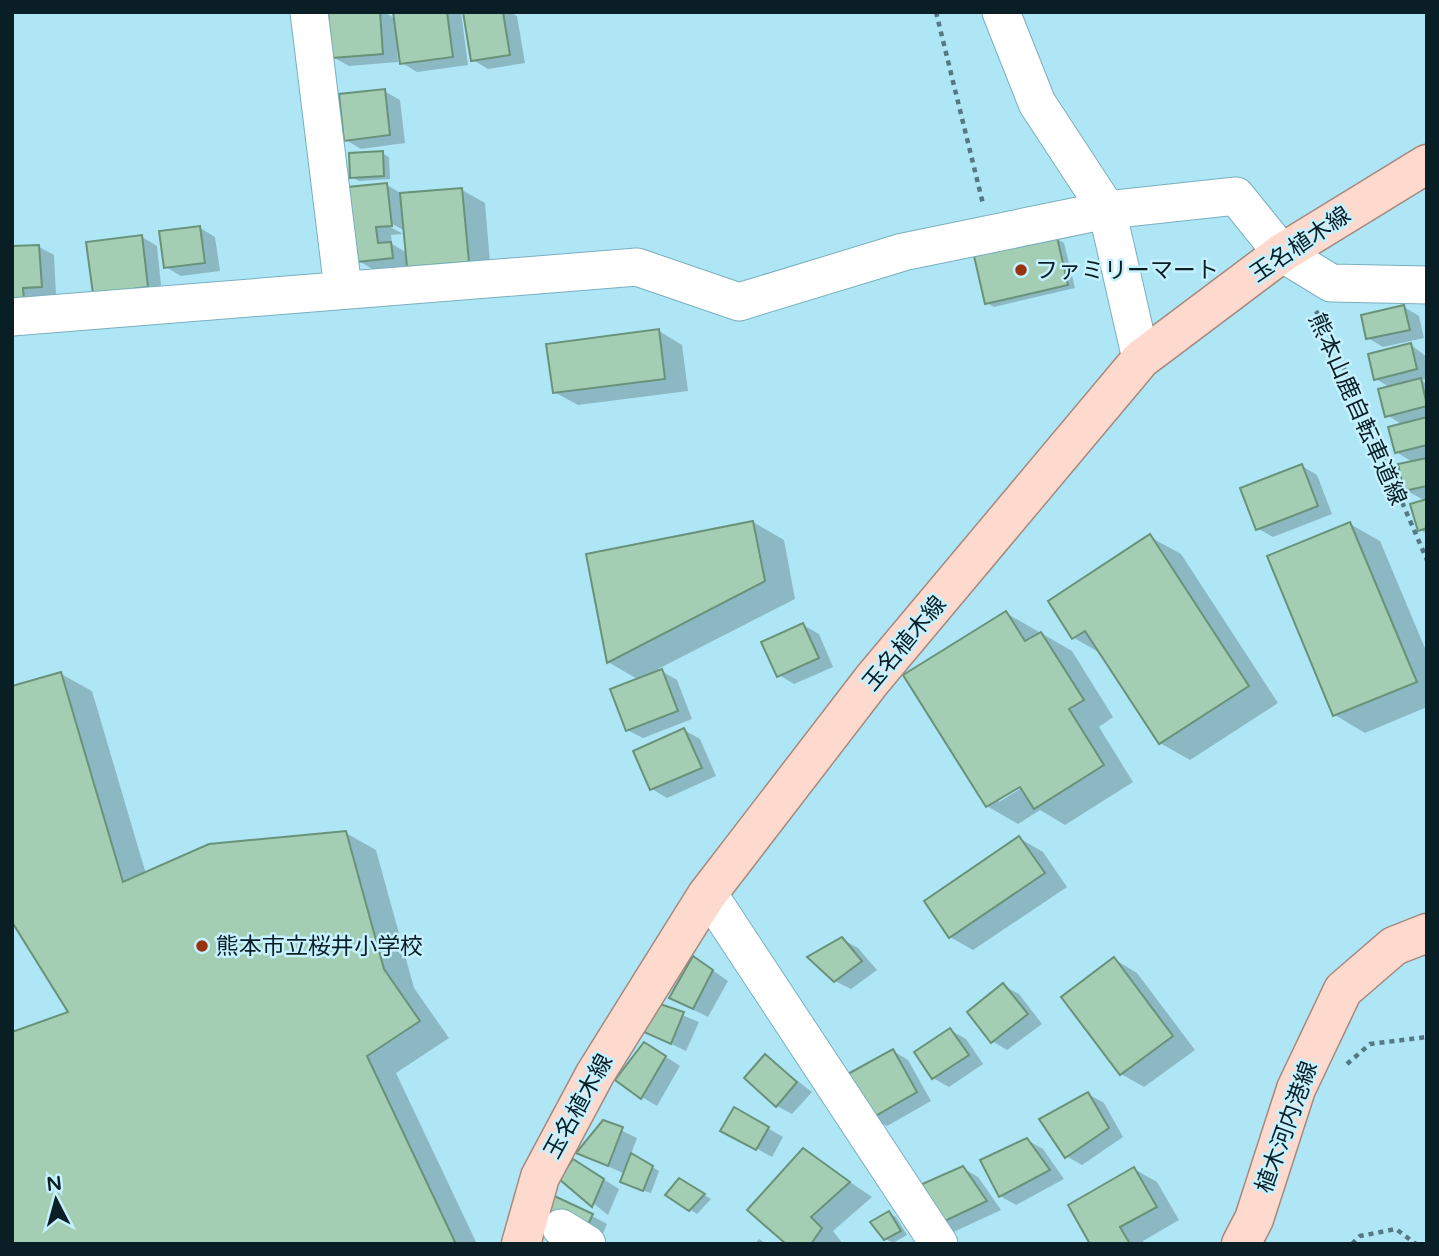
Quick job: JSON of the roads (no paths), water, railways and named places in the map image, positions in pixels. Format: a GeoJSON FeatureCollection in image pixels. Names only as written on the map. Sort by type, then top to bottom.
{"type":"FeatureCollection","features":[{"type":"Feature","properties":{"kind":"main road","name":"玉名植木線"},"geometry":{"type":"LineString","coordinates":[[521,1244],[540,1177],[595,1074],[706,896],[872,680],[1141,359],[1282,253],[1427,164]]}},
{"type":"Feature","properties":{"kind":"main road","name":"植木河内港線"},"geometry":{"type":"LineString","coordinates":[[1241,1244],[1254,1219],[1296,1089],[1343,990],[1394,946],[1427,933]]}},
{"type":"Feature","properties":{"kind":"street"},"geometry":{"type":"LineString","coordinates":[[309,12],[343,289]]}},
{"type":"Feature","properties":{"kind":"street"},"geometry":{"type":"LineString","coordinates":[[1001,12],[1037,103],[1107,210],[1141,359]]}},
{"type":"Feature","properties":{"kind":"street"},"geometry":{"type":"LineString","coordinates":[[12,317],[637,267],[739,302],[903,252],[1107,210],[1236,196],[1282,253],[1331,284],[1427,285]]}},
{"type":"Feature","properties":{"kind":"street"},"geometry":{"type":"LineString","coordinates":[[706,896],[715,904],[939,1244]]}},
{"type":"Feature","properties":{"kind":"place","name":"ファミリーマート"},"geometry":{"type":"Point","coordinates":[1021,270]}},
{"type":"Feature","properties":{"kind":"place","name":"熊本市立桜井小学校"},"geometry":{"type":"Point","coordinates":[202,946]}}]}
